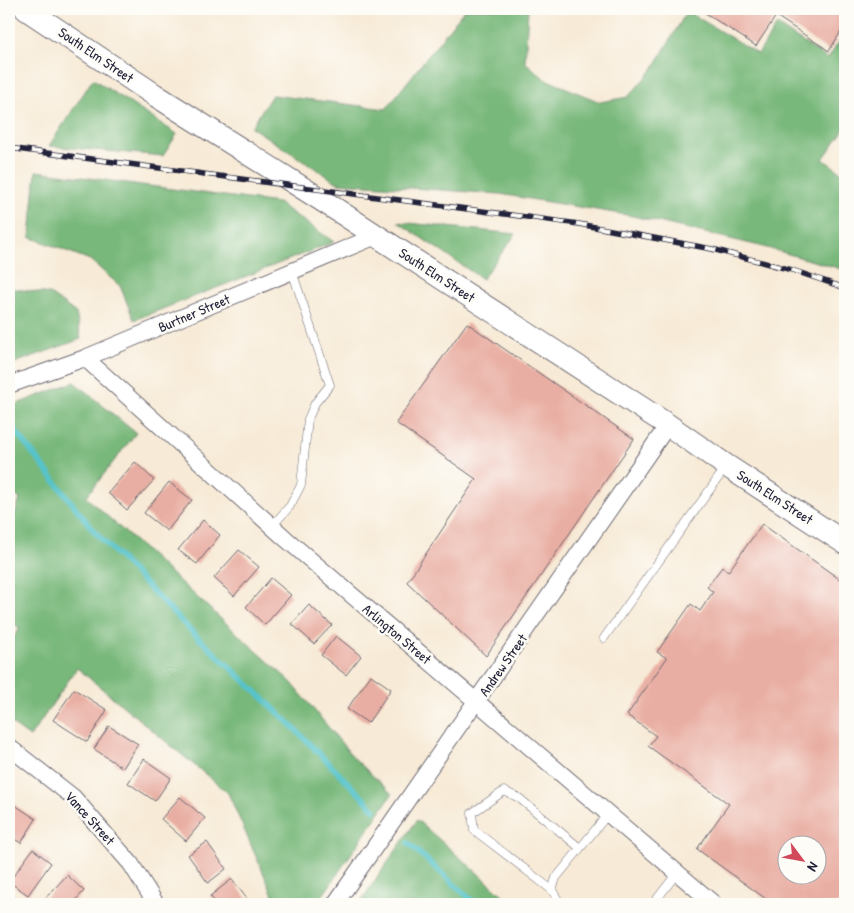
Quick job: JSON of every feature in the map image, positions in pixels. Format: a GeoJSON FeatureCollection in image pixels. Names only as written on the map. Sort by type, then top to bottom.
{"type":"FeatureCollection","features":[{"type":"Feature","properties":{"kind":"street","name":"South Elm Street"},"geometry":{"type":"LineString","coordinates":[[26,9],[668,425],[845,543]]}},
{"type":"Feature","properties":{"kind":"street","name":"Burtner Street"},"geometry":{"type":"LineString","coordinates":[[9,385],[85,358],[376,236]]}},
{"type":"Feature","properties":{"kind":"street","name":"Arlington Street"},"geometry":{"type":"LineString","coordinates":[[85,358],[272,526],[714,904]]}},
{"type":"Feature","properties":{"kind":"street","name":"Andrew Street"},"geometry":{"type":"LineString","coordinates":[[335,904],[668,425]]}},
{"type":"Feature","properties":{"kind":"street","name":"Vance Street"},"geometry":{"type":"LineString","coordinates":[[9,746],[73,797],[131,864],[156,904]]}},
{"type":"Feature","properties":{"kind":"lane"},"geometry":{"type":"LineString","coordinates":[[272,526],[290,506],[301,485],[308,419],[315,403],[330,385],[292,271]]}},
{"type":"Feature","properties":{"kind":"lane"},"geometry":{"type":"LineString","coordinates":[[604,638],[727,466]]}},
{"type":"Feature","properties":{"kind":"lane"},"geometry":{"type":"LineString","coordinates":[[564,904],[558,900],[552,890],[474,830],[472,813],[504,791],[519,798],[580,848]]}},
{"type":"Feature","properties":{"kind":"lane"},"geometry":{"type":"LineString","coordinates":[[552,890],[556,878],[608,814]]}},
{"type":"Feature","properties":{"kind":"lane"},"geometry":{"type":"LineString","coordinates":[[653,904],[677,873]]}},
{"type":"Feature","properties":{"kind":"green space"},"geometry":{"type":"Polygon","coordinates":[[[465,9],[528,9],[525,62],[545,79],[600,102],[628,97],[653,69],[687,11],[758,54],[777,25],[828,59],[845,32],[845,128],[823,159],[845,175],[845,270],[760,246],[633,216],[500,194],[338,183],[251,127],[272,95],[386,109],[465,9]]]}},
{"type":"Feature","properties":{"kind":"green space"},"geometry":{"type":"Polygon","coordinates":[[[93,79],[177,134],[163,156],[49,146],[93,79]]]}},
{"type":"Feature","properties":{"kind":"green space"},"geometry":{"type":"Polygon","coordinates":[[[36,171],[278,203],[334,242],[134,320],[120,286],[90,260],[30,237],[36,171]]]}},
{"type":"Feature","properties":{"kind":"green space"},"geometry":{"type":"Polygon","coordinates":[[[398,222],[516,234],[482,279],[398,222]]]}},
{"type":"Feature","properties":{"kind":"green space"},"geometry":{"type":"Polygon","coordinates":[[[9,288],[50,294],[76,313],[81,339],[9,365],[9,288]]]}},
{"type":"Feature","properties":{"kind":"green space"},"geometry":{"type":"Polygon","coordinates":[[[74,382],[136,433],[86,497],[291,682],[353,757],[392,794],[317,904],[277,904],[228,793],[77,668],[30,737],[9,722],[9,645],[20,628],[9,621],[9,532],[20,499],[9,491],[9,407],[74,382]]]}},
{"type":"Feature","properties":{"kind":"green space"},"geometry":{"type":"Polygon","coordinates":[[[417,820],[513,904],[359,904],[417,820]]]}},
{"type":"Feature","properties":{"kind":"building"},"geometry":{"type":"Polygon","coordinates":[[[699,9],[845,9],[845,25],[829,51],[776,16],[756,46],[699,9]]]}},
{"type":"Feature","properties":{"kind":"building"},"geometry":{"type":"Polygon","coordinates":[[[467,323],[634,439],[486,656],[407,582],[476,479],[396,423],[467,323]]]}},
{"type":"Feature","properties":{"kind":"building"},"geometry":{"type":"Polygon","coordinates":[[[135,462],[154,480],[127,510],[108,493],[135,462]]]}},
{"type":"Feature","properties":{"kind":"building"},"geometry":{"type":"Polygon","coordinates":[[[169,482],[192,500],[167,531],[144,513],[169,482]]]}},
{"type":"Feature","properties":{"kind":"building"},"geometry":{"type":"Polygon","coordinates":[[[203,520],[220,535],[197,564],[178,550],[203,520]]]}},
{"type":"Feature","properties":{"kind":"building"},"geometry":{"type":"Polygon","coordinates":[[[762,524],[845,583],[845,895],[839,904],[773,904],[697,849],[729,804],[648,746],[656,736],[627,715],[667,658],[657,652],[691,604],[700,611],[713,592],[707,587],[722,567],[728,572],[762,524]]]}},
{"type":"Feature","properties":{"kind":"building"},"geometry":{"type":"Polygon","coordinates":[[[239,550],[259,567],[234,596],[214,578],[239,550]]]}},
{"type":"Feature","properties":{"kind":"building"},"geometry":{"type":"Polygon","coordinates":[[[271,578],[291,595],[265,625],[246,607],[271,578]]]}},
{"type":"Feature","properties":{"kind":"building"},"geometry":{"type":"Polygon","coordinates":[[[309,605],[332,625],[314,644],[292,624],[309,605]]]}},
{"type":"Feature","properties":{"kind":"building"},"geometry":{"type":"Polygon","coordinates":[[[336,636],[361,656],[346,675],[321,655],[336,636]]]}},
{"type":"Feature","properties":{"kind":"building"},"geometry":{"type":"Polygon","coordinates":[[[371,675],[391,689],[368,723],[347,709],[371,675]]]}},
{"type":"Feature","properties":{"kind":"building"},"geometry":{"type":"Polygon","coordinates":[[[74,689],[107,710],[87,742],[53,720],[74,689]]]}},
{"type":"Feature","properties":{"kind":"building"},"geometry":{"type":"Polygon","coordinates":[[[109,726],[138,744],[123,768],[94,749],[109,726]]]}},
{"type":"Feature","properties":{"kind":"building"},"geometry":{"type":"Polygon","coordinates":[[[144,759],[171,778],[155,801],[128,783],[144,759]]]}},
{"type":"Feature","properties":{"kind":"building"},"geometry":{"type":"Polygon","coordinates":[[[180,797],[205,818],[186,841],[161,819],[180,797]]]}},
{"type":"Feature","properties":{"kind":"building"},"geometry":{"type":"Polygon","coordinates":[[[9,801],[36,819],[21,843],[9,836],[9,801]]]}},
{"type":"Feature","properties":{"kind":"building"},"geometry":{"type":"Polygon","coordinates":[[[207,842],[226,869],[208,883],[188,855],[207,842]]]}},
{"type":"Feature","properties":{"kind":"building"},"geometry":{"type":"Polygon","coordinates":[[[33,849],[51,863],[28,895],[9,882],[33,849]]]}},
{"type":"Feature","properties":{"kind":"building"},"geometry":{"type":"Polygon","coordinates":[[[67,875],[84,891],[72,904],[40,904],[67,875]]]}},
{"type":"Feature","properties":{"kind":"building"},"geometry":{"type":"Polygon","coordinates":[[[232,879],[251,904],[217,904],[210,896],[232,879]]]}},
{"type":"Feature","properties":{"kind":"waterway"},"geometry":{"type":"LineString","coordinates":[[9,423],[94,531],[191,631],[283,717],[375,810]]}},
{"type":"Feature","properties":{"kind":"waterway"},"geometry":{"type":"LineString","coordinates":[[408,843],[476,904]]}},
{"type":"Feature","properties":{"kind":"railway"},"geometry":{"type":"LineString","coordinates":[[9,148],[579,224],[712,249],[792,270],[845,288]]}}]}
